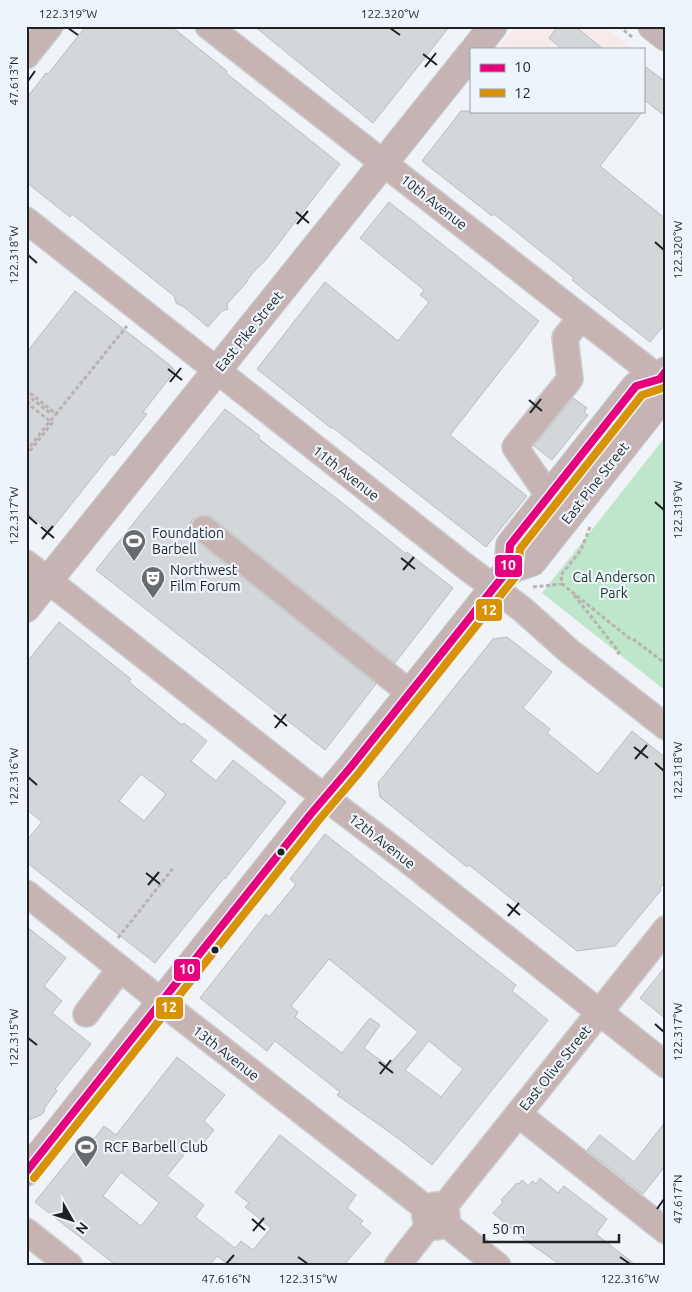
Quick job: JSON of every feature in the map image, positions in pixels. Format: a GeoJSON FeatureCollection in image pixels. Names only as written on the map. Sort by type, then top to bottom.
{"type":"FeatureCollection","features":[{"type":"Feature","properties":{"kind":"main road"},"geometry":{"type":"LineString","coordinates":[[476,48],[493,26]]}},
{"type":"Feature","properties":{"kind":"main road"},"geometry":{"type":"LineString","coordinates":[[652,26],[666,37]]}},
{"type":"Feature","properties":{"kind":"main road","name":"East Pike Street"},"geometry":{"type":"LineString","coordinates":[[26,608],[470,55]]}},
{"type":"Feature","properties":{"kind":"main road","name":"East Pine Street"},"geometry":{"type":"LineString","coordinates":[[501,579],[510,545],[546,490],[636,386],[663,375]]}},
{"type":"Feature","properties":{"kind":"main road","name":"East Pine Street"},"geometry":{"type":"LineString","coordinates":[[501,579],[532,562],[656,406],[663,375]]}},
{"type":"Feature","properties":{"kind":"main road"},"geometry":{"type":"LineString","coordinates":[[26,1172],[325,796],[347,772],[501,579]]}},
{"type":"Feature","properties":{"kind":"street"},"geometry":{"type":"LineString","coordinates":[[26,56],[50,26]]}},
{"type":"Feature","properties":{"kind":"street","name":"10th Avenue"},"geometry":{"type":"LineString","coordinates":[[208,26],[580,318],[663,375]]}},
{"type":"Feature","properties":{"kind":"street","name":"11th Avenue"},"geometry":{"type":"LineString","coordinates":[[26,220],[217,371],[501,579],[522,609],[569,650],[666,727]]}},
{"type":"Feature","properties":{"kind":"street"},"geometry":{"type":"LineString","coordinates":[[546,490],[515,447],[570,379],[565,338],[580,318]]}},
{"type":"Feature","properties":{"kind":"street"},"geometry":{"type":"LineString","coordinates":[[204,529],[410,692]]}},
{"type":"Feature","properties":{"kind":"street","name":"12th Avenue"},"geometry":{"type":"LineString","coordinates":[[26,563],[302,780],[418,868],[666,1065]]}},
{"type":"Feature","properties":{"kind":"street","name":"13th Avenue"},"geometry":{"type":"LineString","coordinates":[[26,894],[498,1266]]}},
{"type":"Feature","properties":{"kind":"street","name":"East Olive Street"},"geometry":{"type":"LineString","coordinates":[[397,1266],[666,929]]}},
{"type":"Feature","properties":{"kind":"street"},"geometry":{"type":"LineString","coordinates":[[86,1014],[120,969]]}},
{"type":"Feature","properties":{"kind":"street"},"geometry":{"type":"LineString","coordinates":[[518,1114],[666,1231]]}},
{"type":"Feature","properties":{"kind":"street"},"geometry":{"type":"LineString","coordinates":[[26,1231],[70,1266]]}},
{"type":"Feature","properties":{"kind":"path"},"geometry":{"type":"LineString","coordinates":[[26,456],[30,451],[28,449],[128,325]]}},
{"type":"Feature","properties":{"kind":"path"},"geometry":{"type":"LineString","coordinates":[[26,398],[30,393],[57,413]]}},
{"type":"Feature","properties":{"kind":"path"},"geometry":{"type":"LineString","coordinates":[[50,421],[27,403],[32,399],[50,413],[53,411]]}},
{"type":"Feature","properties":{"kind":"path"},"geometry":{"type":"LineString","coordinates":[[562,584],[562,575],[581,550]]}},
{"type":"Feature","properties":{"kind":"path"},"geometry":{"type":"LineString","coordinates":[[540,586],[562,584],[629,638],[666,664]]}},
{"type":"Feature","properties":{"kind":"path"},"geometry":{"type":"LineString","coordinates":[[571,591],[619,652],[617,655]]}},
{"type":"Feature","properties":{"kind":"path"},"geometry":{"type":"LineString","coordinates":[[118,938],[174,867]]}},
{"type":"Feature","properties":{"kind":"shaded area"},"geometry":{"type":"Polygon","coordinates":[[[516,26],[603,26],[629,46],[628,48],[499,48],[516,26]]]}},
{"type":"Feature","properties":{"kind":"green space","name":"Cal Anderson Park"},"geometry":{"type":"Polygon","coordinates":[[[666,436],[666,691],[542,593],[666,436]]]}},
{"type":"Feature","properties":{"kind":"building"},"geometry":{"type":"Polygon","coordinates":[[[86,26],[171,26],[227,71],[226,73],[340,164],[265,261],[227,304],[228,309],[222,311],[208,327],[184,307],[176,303],[174,296],[72,214],[70,217],[26,182],[26,99],[86,26]]]}},
{"type":"Feature","properties":{"kind":"building"},"geometry":{"type":"Polygon","coordinates":[[[254,26],[450,26],[373,123],[254,26]]]}},
{"type":"Feature","properties":{"kind":"building"},"geometry":{"type":"Polygon","coordinates":[[[558,26],[575,26],[602,48],[561,48],[549,38],[558,26]]]}},
{"type":"Feature","properties":{"kind":"building"},"geometry":{"type":"Polygon","coordinates":[[[644,66],[666,82],[666,117],[644,100],[644,66]]]}},
{"type":"Feature","properties":{"kind":"building"},"geometry":{"type":"Polygon","coordinates":[[[461,111],[642,112],[600,166],[666,219],[666,323],[650,342],[572,280],[574,278],[494,214],[492,216],[422,161],[461,111]]]}},
{"type":"Feature","properties":{"kind":"building"},"geometry":{"type":"Polygon","coordinates":[[[389,202],[539,321],[450,435],[527,496],[486,547],[257,369],[325,282],[398,341],[429,302],[420,295],[424,290],[360,238],[389,202]]]}},
{"type":"Feature","properties":{"kind":"building"},"geometry":{"type":"Polygon","coordinates":[[[75,291],[175,371],[143,412],[147,414],[114,456],[112,453],[50,531],[26,512],[26,353],[75,291]]]}},
{"type":"Feature","properties":{"kind":"building"},"geometry":{"type":"Polygon","coordinates":[[[573,398],[587,408],[584,412],[588,415],[552,460],[534,446],[573,398]]]}},
{"type":"Feature","properties":{"kind":"building"},"geometry":{"type":"Polygon","coordinates":[[[225,409],[260,436],[258,438],[406,554],[407,552],[453,588],[395,663],[213,518],[207,515],[199,516],[192,520],[190,534],[195,540],[376,684],[325,750],[96,570],[225,409]]]}},
{"type":"Feature","properties":{"kind":"building"},"geometry":{"type":"Polygon","coordinates":[[[59,622],[131,679],[129,682],[182,725],[184,723],[207,741],[191,761],[216,781],[233,760],[286,802],[155,963],[26,862],[26,841],[42,822],[26,809],[26,663],[59,622]],[[141,774],[119,801],[144,821],[166,794],[141,774]]]}},
{"type":"Feature","properties":{"kind":"building"},"geometry":{"type":"Polygon","coordinates":[[[507,637],[552,672],[523,708],[550,729],[547,733],[598,774],[632,731],[666,758],[666,881],[660,888],[661,890],[615,946],[577,951],[469,865],[467,867],[380,797],[378,783],[493,639],[507,637]]]}},
{"type":"Feature","properties":{"kind":"building"},"geometry":{"type":"Polygon","coordinates":[[[325,834],[516,985],[512,991],[548,1020],[432,1165],[337,1095],[340,1092],[275,1041],[267,1051],[200,998],[266,914],[269,917],[296,884],[290,879],[325,834]],[[329,959],[291,1006],[298,1012],[295,1017],[342,1053],[370,1018],[380,1025],[364,1048],[388,1066],[418,1032],[329,959]],[[429,1041],[405,1070],[441,1097],[463,1069],[429,1041]]]}},
{"type":"Feature","properties":{"kind":"building"},"geometry":{"type":"Polygon","coordinates":[[[26,926],[66,958],[44,986],[62,1001],[52,1013],[91,1044],[55,1089],[57,1091],[45,1107],[44,1112],[26,1121],[26,926]]]}},
{"type":"Feature","properties":{"kind":"building"},"geometry":{"type":"Polygon","coordinates":[[[666,966],[666,1019],[640,998],[666,966]]]}},
{"type":"Feature","properties":{"kind":"building"},"geometry":{"type":"Polygon","coordinates":[[[177,1057],[225,1095],[204,1121],[214,1130],[197,1151],[191,1146],[167,1176],[204,1205],[195,1217],[235,1248],[241,1241],[253,1250],[271,1228],[245,1207],[249,1203],[235,1192],[280,1135],[356,1195],[347,1208],[363,1221],[360,1224],[371,1233],[343,1266],[230,1266],[217,1256],[209,1266],[117,1266],[35,1202],[83,1142],[88,1147],[104,1126],[116,1135],[177,1057]],[[121,1172],[103,1196],[141,1226],[159,1203],[121,1172]]]}},
{"type":"Feature","properties":{"kind":"building"},"geometry":{"type":"Polygon","coordinates":[[[666,1121],[666,1165],[643,1194],[587,1150],[600,1135],[634,1162],[666,1121]]]}},
{"type":"Feature","properties":{"kind":"building"},"geometry":{"type":"Polygon","coordinates":[[[540,1178],[558,1193],[564,1186],[607,1219],[596,1234],[637,1266],[562,1266],[525,1240],[493,1213],[503,1202],[501,1200],[517,1183],[519,1184],[522,1180],[529,1186],[532,1181],[536,1184],[540,1178]]]}},
{"type":"Feature","properties":{"kind":"transit line","name":"10"},"geometry":{"type":"LineString","coordinates":[[26,1172],[508,570],[510,545],[636,386],[660,379],[666,371]]}},
{"type":"Feature","properties":{"kind":"transit line","name":"12"},"geometry":{"type":"LineString","coordinates":[[34,1178],[516,576],[520,549],[642,395],[666,387]]}},
{"type":"Feature","properties":{"kind":"place","name":"Foundation Barbell"},"geometry":{"type":"Point","coordinates":[134,562]}},
{"type":"Feature","properties":{"kind":"place","name":"Northwest Film Forum"},"geometry":{"type":"Point","coordinates":[153,599]}},
{"type":"Feature","properties":{"kind":"place","name":"RCF Barbell Club"},"geometry":{"type":"Point","coordinates":[86,1168]}}]}
